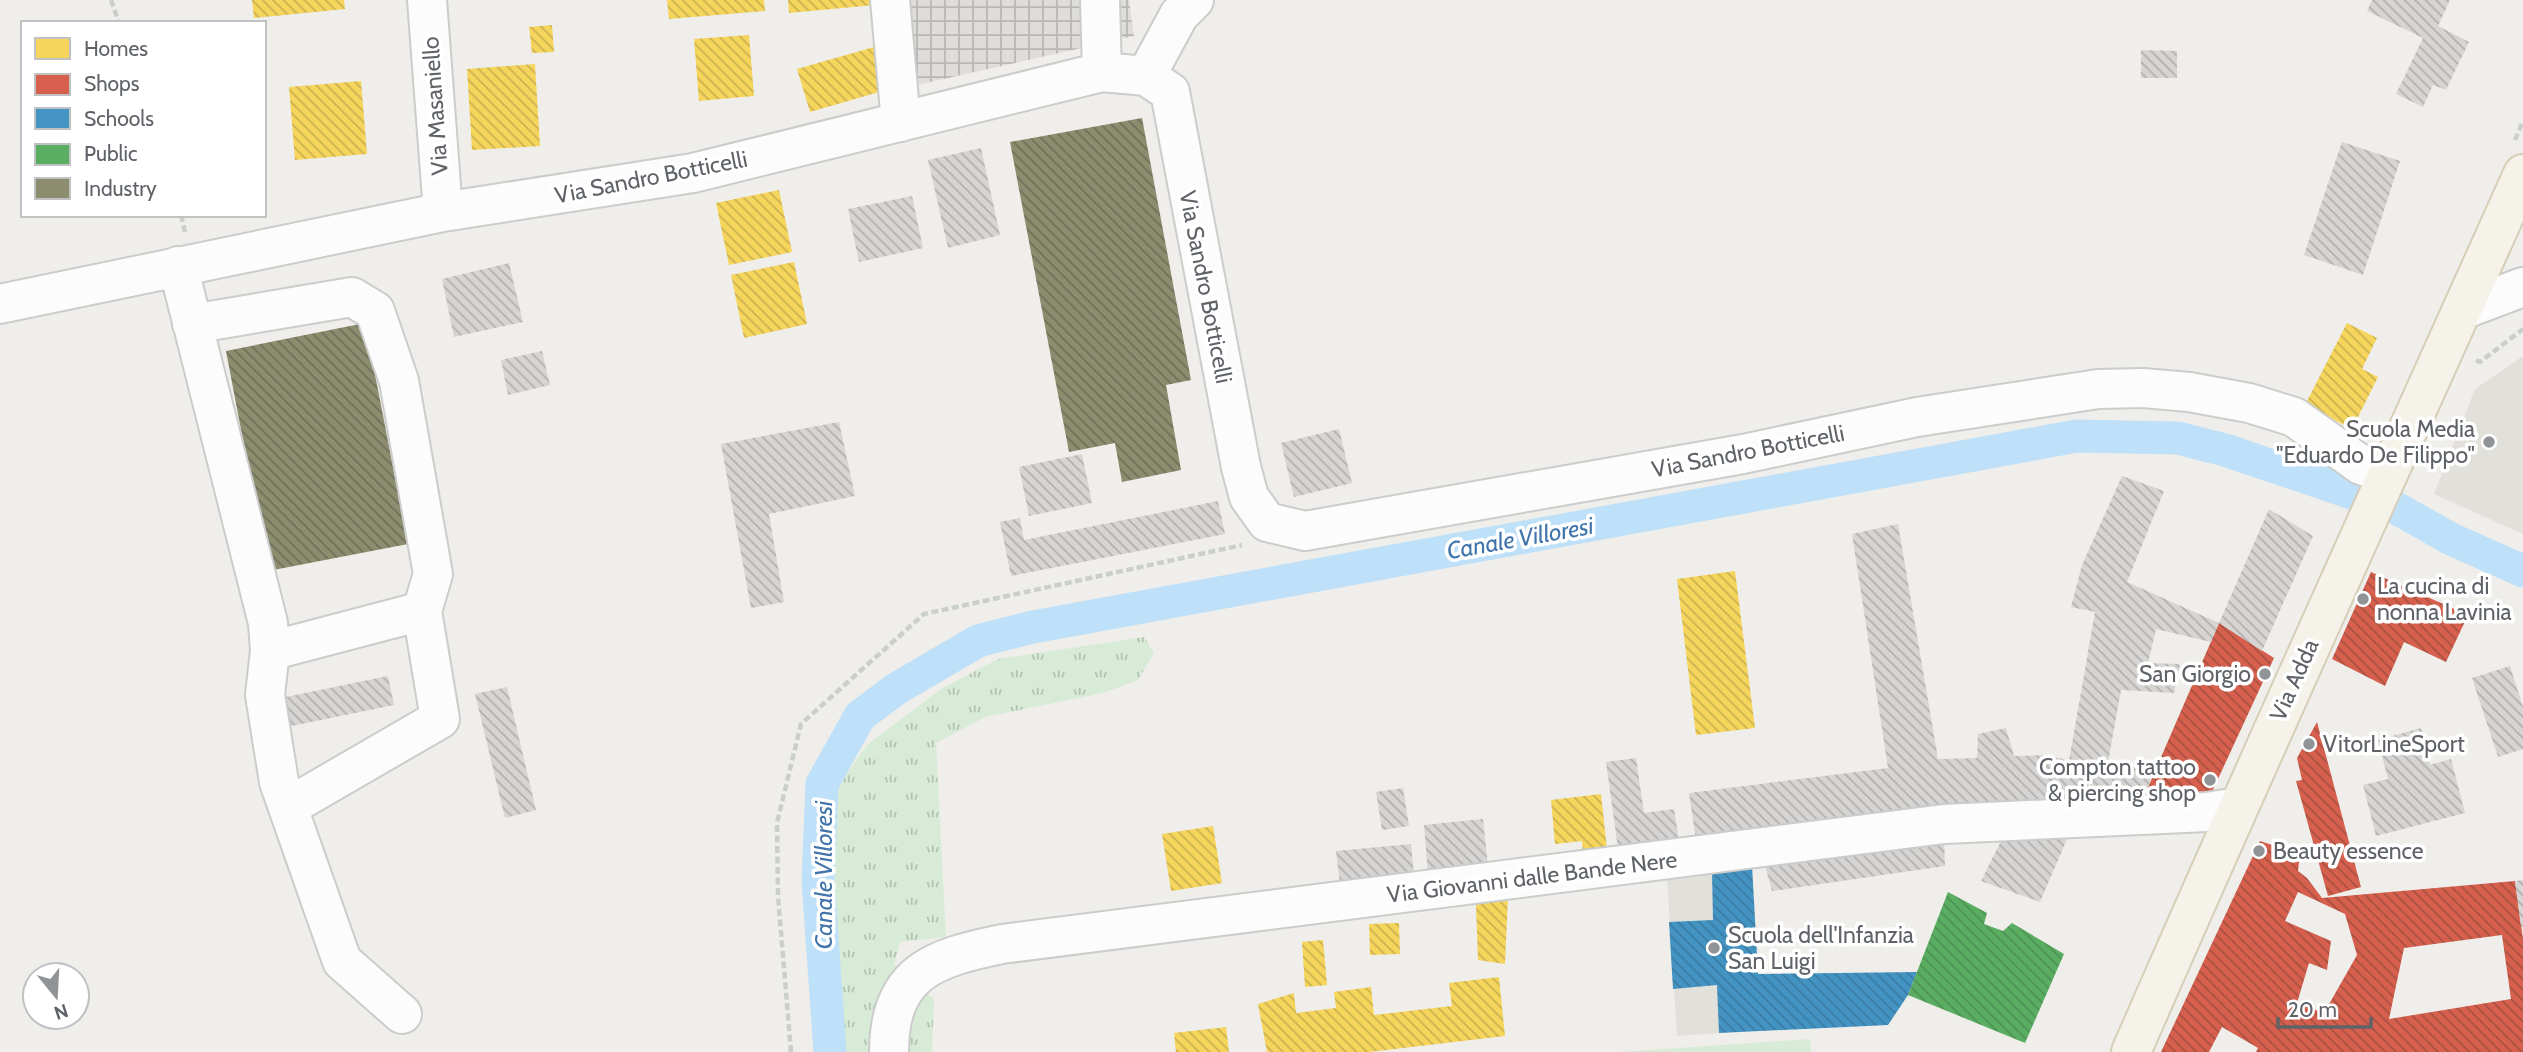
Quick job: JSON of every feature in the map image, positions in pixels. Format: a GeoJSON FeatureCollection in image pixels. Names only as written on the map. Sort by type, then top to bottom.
{"type":"FeatureCollection","features":[{"type":"Feature","properties":{"kind":"main road","name":"Via Adda"},"geometry":{"type":"LineString","coordinates":[[2131,1052],[2353,547],[2523,174]]}},
{"type":"Feature","properties":{"kind":"street","name":"Via Masaniello"},"geometry":{"type":"LineString","coordinates":[[427,0],[443,212]]}},
{"type":"Feature","properties":{"kind":"street"},"geometry":{"type":"LineString","coordinates":[[890,0],[901,122]]}},
{"type":"Feature","properties":{"kind":"street"},"geometry":{"type":"LineString","coordinates":[[1100,0],[1102,72]]}},
{"type":"Feature","properties":{"kind":"street"},"geometry":{"type":"LineString","coordinates":[[1146,76],[1179,15],[1194,0]]}},
{"type":"Feature","properties":{"kind":"street","name":"Via Sandro Botticelli"},"geometry":{"type":"LineString","coordinates":[[0,304],[443,212],[693,173],[1102,72],[1146,76],[1170,92],[1241,467],[1249,497],[1267,522],[1304,531],[1743,454],[1917,417],[2098,389],[2189,392],[2249,403],[2294,417],[2361,465],[2382,484]]}},
{"type":"Feature","properties":{"kind":"street"},"geometry":{"type":"LineString","coordinates":[[178,266],[268,623],[270,651],[265,695],[279,782],[342,961],[402,1014]]}},
{"type":"Feature","properties":{"kind":"street"},"geometry":{"type":"LineString","coordinates":[[2462,310],[2523,287]]}},
{"type":"Feature","properties":{"kind":"street"},"geometry":{"type":"LineString","coordinates":[[192,324],[352,297],[375,311],[399,381],[433,575],[422,611],[440,719],[288,807]]}},
{"type":"Feature","properties":{"kind":"street"},"geometry":{"type":"LineString","coordinates":[[270,651],[422,611]]}},
{"type":"Feature","properties":{"kind":"street","name":"Via Giovanni dalle Bande Nere"},"geometry":{"type":"LineString","coordinates":[[889,1052],[889,1036],[902,992],[924,967],[952,954],[1002,944],[1944,824],[2207,813],[2238,807]]}},
{"type":"Feature","properties":{"kind":"path"},"geometry":{"type":"LineString","coordinates":[[111,0],[118,21]]}},
{"type":"Feature","properties":{"kind":"path"},"geometry":{"type":"LineString","coordinates":[[2480,362],[2523,329]]}},
{"type":"Feature","properties":{"kind":"path"},"geometry":{"type":"LineString","coordinates":[[791,1052],[778,896],[777,823],[801,724],[924,614],[1250,543]]}},
{"type":"Feature","properties":{"kind":"shaded area"},"geometry":{"type":"Polygon","coordinates":[[[908,0],[1129,0],[1134,36],[917,85],[908,0]]]}},
{"type":"Feature","properties":{"kind":"shaded area","name":"Scuola Media \"Eduardo De Filippo\""},"geometry":{"type":"Polygon","coordinates":[[[2523,356],[2523,534],[2434,494],[2475,389],[2523,356]]]}},
{"type":"Feature","properties":{"kind":"shaded area","name":"Scuola dell'Infanzia San Luigi"},"geometry":{"type":"Polygon","coordinates":[[[1752,866],[1762,1030],[1677,1036],[1667,880],[1752,866]]]}},
{"type":"Feature","properties":{"kind":"green space"},"geometry":{"type":"Polygon","coordinates":[[[1144,637],[1154,653],[1138,680],[1103,693],[985,717],[936,743],[946,937],[900,942],[894,965],[934,999],[932,1052],[837,1052],[830,837],[839,784],[867,745],[941,689],[998,659],[1144,637]]]}},
{"type":"Feature","properties":{"kind":"green space"},"geometry":{"type":"Polygon","coordinates":[[[1810,1039],[1811,1052],[1621,1052],[1810,1039]]]}},
{"type":"Feature","properties":{"kind":"building: Homes"},"geometry":{"type":"Polygon","coordinates":[[[252,0],[344,0],[345,9],[254,18],[252,0]]]}},
{"type":"Feature","properties":{"kind":"building: Homes"},"geometry":{"type":"Polygon","coordinates":[[[667,0],[764,0],[765,11],[669,19],[667,0]]]}},
{"type":"Feature","properties":{"kind":"building: Homes"},"geometry":{"type":"Polygon","coordinates":[[[788,0],[875,0],[875,5],[789,13],[788,0]]]}},
{"type":"Feature","properties":{"kind":"building: Homes"},"geometry":{"type":"Polygon","coordinates":[[[552,25],[554,52],[532,53],[529,27],[552,25]]]}},
{"type":"Feature","properties":{"kind":"building: Homes"},"geometry":{"type":"Polygon","coordinates":[[[749,35],[754,96],[699,101],[694,39],[749,35]]]}},
{"type":"Feature","properties":{"kind":"building: Homes"},"geometry":{"type":"Polygon","coordinates":[[[874,47],[886,90],[810,112],[797,69],[874,47]]]}},
{"type":"Feature","properties":{"kind":"building: Homes"},"geometry":{"type":"Polygon","coordinates":[[[535,64],[540,146],[472,150],[467,69],[535,64]]]}},
{"type":"Feature","properties":{"kind":"building: Homes"},"geometry":{"type":"Polygon","coordinates":[[[361,81],[367,154],[295,160],[289,87],[361,81]]]}},
{"type":"Feature","properties":{"kind":"building: Homes"},"geometry":{"type":"Polygon","coordinates":[[[779,190],[792,252],[729,265],[716,203],[779,190]]]}},
{"type":"Feature","properties":{"kind":"building: Homes"},"geometry":{"type":"Polygon","coordinates":[[[794,262],[807,324],[744,338],[731,275],[794,262]]]}},
{"type":"Feature","properties":{"kind":"building: Homes"},"geometry":{"type":"Polygon","coordinates":[[[2347,323],[2377,338],[2362,369],[2378,377],[2352,429],[2305,405],[2347,323]]]}},
{"type":"Feature","properties":{"kind":"building: Homes"},"geometry":{"type":"Polygon","coordinates":[[[1735,571],[1755,728],[1696,735],[1677,579],[1735,571]]]}},
{"type":"Feature","properties":{"kind":"building: Homes"},"geometry":{"type":"Polygon","coordinates":[[[1601,794],[1607,849],[1583,852],[1582,841],[1555,844],[1551,800],[1601,794]]]}},
{"type":"Feature","properties":{"kind":"building: Homes"},"geometry":{"type":"Polygon","coordinates":[[[1213,826],[1222,883],[1171,891],[1162,834],[1213,826]]]}},
{"type":"Feature","properties":{"kind":"building: Homes"},"geometry":{"type":"Polygon","coordinates":[[[1508,898],[1505,964],[1478,960],[1476,905],[1508,898]]]}},
{"type":"Feature","properties":{"kind":"building: Homes"},"geometry":{"type":"Polygon","coordinates":[[[1399,923],[1400,954],[1370,955],[1369,924],[1399,923]]]}},
{"type":"Feature","properties":{"kind":"building: Homes"},"geometry":{"type":"Polygon","coordinates":[[[1323,940],[1327,985],[1305,987],[1302,942],[1323,940]]]}},
{"type":"Feature","properties":{"kind":"building: Homes"},"geometry":{"type":"Polygon","coordinates":[[[1499,977],[1505,1036],[1369,1052],[1267,1052],[1258,1004],[1294,993],[1296,1013],[1336,1008],[1334,992],[1371,987],[1374,1015],[1452,1006],[1449,983],[1499,977]]]}},
{"type":"Feature","properties":{"kind":"building: Homes"},"geometry":{"type":"Polygon","coordinates":[[[1226,1027],[1229,1052],[1176,1052],[1174,1033],[1226,1027]]]}},
{"type":"Feature","properties":{"kind":"building: Shops"},"geometry":{"type":"Polygon","coordinates":[[[2371,572],[2468,615],[2446,662],[2404,642],[2385,686],[2332,659],[2371,572]]]}},
{"type":"Feature","properties":{"kind":"building: Shops"},"geometry":{"type":"Polygon","coordinates":[[[2219,623],[2274,658],[2211,794],[2143,799],[2219,623]]]}},
{"type":"Feature","properties":{"kind":"building: Shops"},"geometry":{"type":"Polygon","coordinates":[[[2317,722],[2361,887],[2328,896],[2296,781],[2302,780],[2297,758],[2317,722]]]}},
{"type":"Feature","properties":{"kind":"building: Shops"},"geometry":{"type":"Polygon","coordinates":[[[2260,841],[2300,854],[2298,871],[2322,898],[2515,881],[2523,939],[2523,1052],[2256,1052],[2258,1048],[2222,1027],[2209,1052],[2161,1052],[2260,841]],[[2298,892],[2285,921],[2331,941],[2327,970],[2309,963],[2297,1003],[2324,1013],[2357,955],[2345,914],[2298,892]],[[2502,935],[2404,948],[2389,1019],[2511,999],[2502,935]]]}},
{"type":"Feature","properties":{"kind":"building: Schools"},"geometry":{"type":"Polygon","coordinates":[[[1752,866],[1758,974],[1917,972],[1908,995],[1888,1025],[1719,1033],[1717,985],[1673,989],[1669,922],[1713,920],[1712,872],[1752,866]]]}},
{"type":"Feature","properties":{"kind":"building: Public"},"geometry":{"type":"Polygon","coordinates":[[[1948,892],[1987,913],[1984,924],[2003,931],[2012,923],[2064,954],[2025,1043],[1908,995],[1948,892]]]}},
{"type":"Feature","properties":{"kind":"building: Industry"},"geometry":{"type":"Polygon","coordinates":[[[1142,118],[1191,380],[1166,385],[1181,470],[1122,482],[1115,443],[1069,452],[1010,142],[1142,118]]]}},
{"type":"Feature","properties":{"kind":"building: Industry"},"geometry":{"type":"Polygon","coordinates":[[[365,323],[408,544],[268,571],[226,351],[365,323]]]}},
{"type":"Feature","properties":{"kind":"building: Other"},"geometry":{"type":"Polygon","coordinates":[[[2372,0],[2450,0],[2438,26],[2469,42],[2446,90],[2433,85],[2423,107],[2396,94],[2423,38],[2367,11],[2372,0]]]}},
{"type":"Feature","properties":{"kind":"building: Other"},"geometry":{"type":"Polygon","coordinates":[[[2141,50],[2177,51],[2177,78],[2141,78],[2141,50]]]}},
{"type":"Feature","properties":{"kind":"building: Other"},"geometry":{"type":"Polygon","coordinates":[[[2342,142],[2400,161],[2363,275],[2304,255],[2342,142]]]}},
{"type":"Feature","properties":{"kind":"building: Other"},"geometry":{"type":"Polygon","coordinates":[[[981,148],[1000,235],[948,248],[928,160],[981,148]]]}},
{"type":"Feature","properties":{"kind":"building: Other"},"geometry":{"type":"Polygon","coordinates":[[[912,196],[923,248],[859,262],[848,209],[912,196]]]}},
{"type":"Feature","properties":{"kind":"building: Other"},"geometry":{"type":"Polygon","coordinates":[[[509,263],[523,322],[454,337],[442,279],[509,263]]]}},
{"type":"Feature","properties":{"kind":"building: Other"},"geometry":{"type":"Polygon","coordinates":[[[542,351],[550,385],[508,395],[501,360],[542,351]]]}},
{"type":"Feature","properties":{"kind":"building: Other"},"geometry":{"type":"Polygon","coordinates":[[[839,422],[855,496],[769,514],[784,602],[751,608],[721,444],[839,422]]]}},
{"type":"Feature","properties":{"kind":"building: Other"},"geometry":{"type":"Polygon","coordinates":[[[1339,429],[1352,483],[1294,497],[1281,443],[1339,429]]]}},
{"type":"Feature","properties":{"kind":"building: Other"},"geometry":{"type":"Polygon","coordinates":[[[1082,454],[1092,503],[1029,516],[1019,467],[1082,454]]]}},
{"type":"Feature","properties":{"kind":"building: Other"},"geometry":{"type":"Polygon","coordinates":[[[2122,476],[2164,491],[2127,582],[2219,623],[2211,642],[2156,629],[2148,663],[2180,664],[2174,693],[2121,690],[2107,768],[2156,765],[2143,799],[1697,847],[1689,793],[1888,768],[1852,534],[1898,524],[1938,759],[1977,758],[1978,734],[2006,728],[2014,756],[2049,755],[2069,761],[2095,612],[2071,607],[2082,565],[2122,476]]]}},
{"type":"Feature","properties":{"kind":"building: Other"},"geometry":{"type":"Polygon","coordinates":[[[1218,501],[1225,534],[1011,576],[1000,522],[1020,518],[1024,540],[1218,501]]]}},
{"type":"Feature","properties":{"kind":"building: Other"},"geometry":{"type":"Polygon","coordinates":[[[2269,509],[2313,536],[2262,651],[2219,623],[2269,509]]]}},
{"type":"Feature","properties":{"kind":"building: Other"},"geometry":{"type":"Polygon","coordinates":[[[2510,666],[2523,707],[2523,749],[2498,757],[2472,678],[2510,666]]]}},
{"type":"Feature","properties":{"kind":"building: Other"},"geometry":{"type":"Polygon","coordinates":[[[388,676],[394,705],[282,728],[276,699],[388,676]]]}},
{"type":"Feature","properties":{"kind":"building: Other"},"geometry":{"type":"Polygon","coordinates":[[[507,687],[536,810],[505,818],[475,694],[507,687]]]}},
{"type":"Feature","properties":{"kind":"building: Other"},"geometry":{"type":"Polygon","coordinates":[[[2421,728],[2430,765],[2451,759],[2465,813],[2376,836],[2363,785],[2388,779],[2378,740],[2421,728]]]}},
{"type":"Feature","properties":{"kind":"building: Other"},"geometry":{"type":"Polygon","coordinates":[[[1636,758],[1644,813],[1674,809],[1680,847],[1619,856],[1606,762],[1636,758]]]}},
{"type":"Feature","properties":{"kind":"building: Other"},"geometry":{"type":"Polygon","coordinates":[[[1403,788],[1409,826],[1382,830],[1376,792],[1403,788]]]}},
{"type":"Feature","properties":{"kind":"building: Other"},"geometry":{"type":"Polygon","coordinates":[[[1483,819],[1488,867],[1428,873],[1424,825],[1483,819]]]}},
{"type":"Feature","properties":{"kind":"building: Other"},"geometry":{"type":"Polygon","coordinates":[[[2006,831],[2070,832],[2040,902],[1981,881],[2006,831]]]}},
{"type":"Feature","properties":{"kind":"building: Other"},"geometry":{"type":"Polygon","coordinates":[[[1944,838],[1945,866],[1772,891],[1765,865],[1944,838]]]}},
{"type":"Feature","properties":{"kind":"building: Other"},"geometry":{"type":"Polygon","coordinates":[[[1411,844],[1414,876],[1340,884],[1336,851],[1411,844]]]}},
{"type":"Feature","properties":{"kind":"building: Other"},"geometry":{"type":"Polygon","coordinates":[[[2523,880],[2523,927],[2521,927],[2515,881],[2523,880]]]}},
{"type":"Feature","properties":{"kind":"waterway","name":"Canale Villoresi"},"geometry":{"type":"LineString","coordinates":[[830,1052],[818,881],[822,784],[860,716],[896,689],[978,641],[1033,627],[2077,436],[2178,438],[2225,450],[2396,508],[2451,539],[2523,571]]}},
{"type":"Feature","properties":{"kind":"place","name":"Scuola Media \"Eduardo De Filippo\""},"geometry":{"type":"Point","coordinates":[2489,442]}},
{"type":"Feature","properties":{"kind":"place","name":"La cucina di nonna Lavinia"},"geometry":{"type":"Point","coordinates":[2363,599]}},
{"type":"Feature","properties":{"kind":"place","name":"San Giorgio"},"geometry":{"type":"Point","coordinates":[2265,674]}},
{"type":"Feature","properties":{"kind":"place","name":"VitorLineSport"},"geometry":{"type":"Point","coordinates":[2309,744]}},
{"type":"Feature","properties":{"kind":"place","name":"Compton tattoo & piercing shop"},"geometry":{"type":"Point","coordinates":[2210,780]}},
{"type":"Feature","properties":{"kind":"place","name":"Beauty essence"},"geometry":{"type":"Point","coordinates":[2259,851]}},
{"type":"Feature","properties":{"kind":"place","name":"Scuola dell'Infanzia San Luigi"},"geometry":{"type":"Point","coordinates":[1714,948]}}]}
